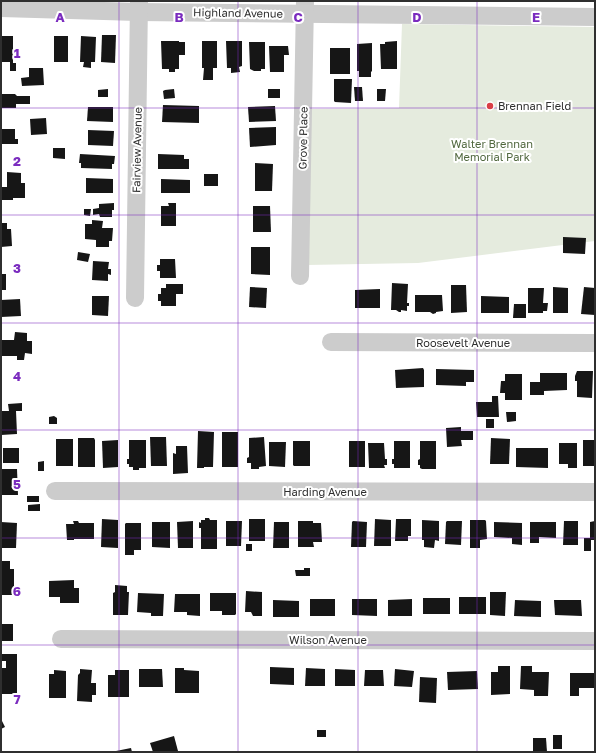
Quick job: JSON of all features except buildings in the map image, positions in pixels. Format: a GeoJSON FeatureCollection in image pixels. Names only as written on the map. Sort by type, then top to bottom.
{"type":"FeatureCollection","features":[{"type":"Feature","properties":{"kind":"street","name":"Highland Avenue"},"geometry":{"type":"LineString","coordinates":[[1,8],[138,6],[502,9],[595,17]]}},
{"type":"Feature","properties":{"kind":"street","name":"Fairview Avenue"},"geometry":{"type":"LineString","coordinates":[[135,298],[138,6]]}},
{"type":"Feature","properties":{"kind":"street","name":"Grove Place"},"geometry":{"type":"LineString","coordinates":[[300,276],[305,8]]}},
{"type":"Feature","properties":{"kind":"street","name":"Roosevelt Avenue"},"geometry":{"type":"LineString","coordinates":[[331,342],[595,343]]}},
{"type":"Feature","properties":{"kind":"street","name":"Harding Avenue"},"geometry":{"type":"LineString","coordinates":[[54,491],[595,492]]}},
{"type":"Feature","properties":{"kind":"street","name":"Wilson Avenue"},"geometry":{"type":"LineString","coordinates":[[61,639],[595,641]]}},
{"type":"Feature","properties":{"kind":"green space","name":"Walter Brennan Memorial Park"},"geometry":{"type":"Polygon","coordinates":[[[402,24],[595,27],[595,241],[418,263],[307,265],[310,109],[399,108],[402,24]]]}},
{"type":"Feature","properties":{"kind":"place","name":"Brennan Field"},"geometry":{"type":"Point","coordinates":[490,106]}}]}
